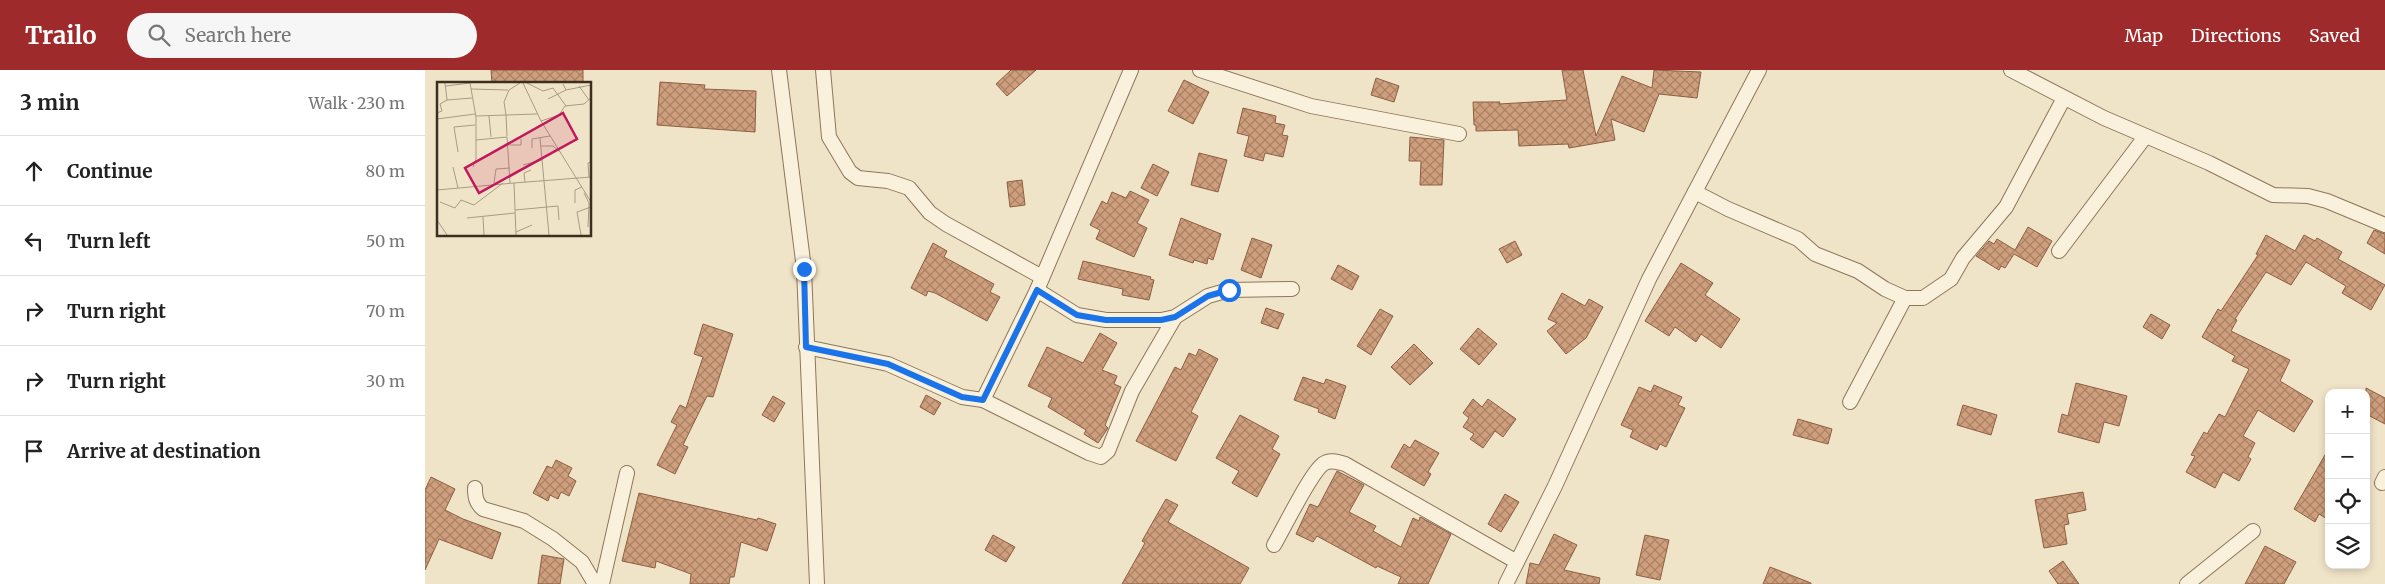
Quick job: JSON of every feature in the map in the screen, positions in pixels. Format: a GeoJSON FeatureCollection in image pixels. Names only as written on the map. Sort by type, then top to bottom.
{"type":"FeatureCollection","features":[{"type":"Feature","properties":{"kind":"street"},"geometry":{"type":"LineString","coordinates":[[779,70],[804,269],[817,584]]}},
{"type":"Feature","properties":{"kind":"street"},"geometry":{"type":"LineString","coordinates":[[823,70],[829,137],[850,172],[863,180],[888,181],[909,188],[930,213],[946,224],[1042,277]]}},
{"type":"Feature","properties":{"kind":"street"},"geometry":{"type":"LineString","coordinates":[[983,400],[1037,290],[1131,70]]}},
{"type":"Feature","properties":{"kind":"street"},"geometry":{"type":"LineString","coordinates":[[1200,70],[1311,106],[1459,134]]}},
{"type":"Feature","properties":{"kind":"street"},"geometry":{"type":"LineString","coordinates":[[1506,584],[1555,486],[1649,279],[1759,70]]}},
{"type":"Feature","properties":{"kind":"street"},"geometry":{"type":"LineString","coordinates":[[2011,70],[2145,137],[2209,163],[2273,195],[2308,196],[2327,201],[2385,225]]}},
{"type":"Feature","properties":{"kind":"street"},"geometry":{"type":"LineString","coordinates":[[1695,192],[1728,209],[1798,239],[1815,254],[1858,271],[1885,289],[1905,298],[1923,298],[1951,279],[1963,258],[2006,207],[2064,98]]}},
{"type":"Feature","properties":{"kind":"street"},"geometry":{"type":"LineString","coordinates":[[2059,251],[2145,137]]}},
{"type":"Feature","properties":{"kind":"street"},"geometry":{"type":"LineString","coordinates":[[1037,290],[1070,312],[1084,316],[1106,320],[1161,320],[1175,317],[1208,296],[1229,290],[1292,289]]}},
{"type":"Feature","properties":{"kind":"street"},"geometry":{"type":"LineString","coordinates":[[1850,402],[1905,298]]}},
{"type":"Feature","properties":{"kind":"street"},"geometry":{"type":"LineString","coordinates":[[806,347],[888,364],[962,397],[983,400],[1089,453],[1101,457],[1106,455],[1132,391],[1175,317]]}},
{"type":"Feature","properties":{"kind":"street"},"geometry":{"type":"LineString","coordinates":[[1274,545],[1314,475],[1323,464],[1331,461],[1345,464],[1517,562]]}},
{"type":"Feature","properties":{"kind":"street"},"geometry":{"type":"LineString","coordinates":[[602,584],[627,473]]}},
{"type":"Feature","properties":{"kind":"street"},"geometry":{"type":"LineString","coordinates":[[475,488],[475,497],[483,509],[524,521],[553,539],[582,562],[595,584]]}},
{"type":"Feature","properties":{"kind":"street"},"geometry":{"type":"LineString","coordinates":[[2187,584],[2253,531]]}},
{"type":"Feature","properties":{"kind":"building"},"geometry":{"type":"Polygon","coordinates":[[[491,70],[583,70],[583,82],[492,82],[491,70]]]}},
{"type":"Feature","properties":{"kind":"building"},"geometry":{"type":"Polygon","coordinates":[[[1011,70],[1036,70],[1007,96],[996,84],[1011,70]]]}},
{"type":"Feature","properties":{"kind":"building"},"geometry":{"type":"Polygon","coordinates":[[[1562,70],[1583,70],[1596,136],[1622,76],[1652,88],[1654,70],[1701,72],[1697,98],[1659,94],[1644,132],[1611,119],[1615,140],[1569,148],[1568,144],[1519,146],[1518,130],[1476,131],[1473,102],[1500,102],[1499,104],[1567,100],[1562,70]]]}},
{"type":"Feature","properties":{"kind":"building"},"geometry":{"type":"Polygon","coordinates":[[[1376,78],[1399,86],[1394,102],[1371,95],[1376,78]]]}},
{"type":"Feature","properties":{"kind":"building"},"geometry":{"type":"Polygon","coordinates":[[[1184,80],[1209,92],[1193,124],[1168,111],[1184,80]]]}},
{"type":"Feature","properties":{"kind":"building"},"geometry":{"type":"Polygon","coordinates":[[[660,82],[705,85],[704,89],[756,91],[755,132],[657,125],[660,82]]]}},
{"type":"Feature","properties":{"kind":"building"},"geometry":{"type":"Polygon","coordinates":[[[1243,108],[1276,116],[1275,123],[1285,125],[1282,135],[1288,136],[1283,157],[1265,153],[1263,161],[1244,156],[1249,136],[1237,133],[1243,108]]]}},
{"type":"Feature","properties":{"kind":"building"},"geometry":{"type":"Polygon","coordinates":[[[1410,137],[1444,140],[1442,185],[1420,185],[1421,161],[1409,161],[1410,137]]]}},
{"type":"Feature","properties":{"kind":"building"},"geometry":{"type":"Polygon","coordinates":[[[1199,153],[1227,160],[1218,192],[1191,185],[1199,153]]]}},
{"type":"Feature","properties":{"kind":"building"},"geometry":{"type":"Polygon","coordinates":[[[1153,164],[1169,172],[1157,196],[1141,188],[1153,164]]]}},
{"type":"Feature","properties":{"kind":"building"},"geometry":{"type":"Polygon","coordinates":[[[1022,180],[1025,205],[1010,207],[1007,182],[1022,180]]]}},
{"type":"Feature","properties":{"kind":"building"},"geometry":{"type":"Polygon","coordinates":[[[1130,191],[1149,200],[1137,223],[1147,228],[1134,257],[1096,239],[1100,230],[1090,225],[1102,201],[1107,204],[1112,192],[1126,198],[1130,191]]]}},
{"type":"Feature","properties":{"kind":"building"},"geometry":{"type":"Polygon","coordinates":[[[1181,218],[1221,234],[1213,260],[1208,258],[1207,264],[1194,260],[1193,263],[1169,255],[1181,218]]]}},
{"type":"Feature","properties":{"kind":"building"},"geometry":{"type":"Polygon","coordinates":[[[2028,227],[2052,241],[2037,267],[2014,254],[2005,268],[2001,266],[1999,270],[1976,256],[1989,241],[1994,244],[1997,239],[2015,250],[2028,227]]]}},
{"type":"Feature","properties":{"kind":"building"},"geometry":{"type":"Polygon","coordinates":[[[2374,230],[2385,234],[2385,254],[2367,243],[2374,230]]]}},
{"type":"Feature","properties":{"kind":"building"},"geometry":{"type":"Polygon","coordinates":[[[2266,235],[2295,251],[2304,235],[2315,241],[2317,238],[2342,252],[2338,259],[2385,285],[2371,310],[2342,293],[2346,286],[2306,262],[2291,285],[2266,272],[2235,319],[2237,320],[2231,331],[2290,360],[2280,381],[2313,401],[2294,432],[2258,410],[2243,436],[2255,443],[2248,457],[2251,459],[2239,481],[2223,472],[2215,488],[2186,472],[2195,456],[2191,455],[2204,432],[2207,434],[2219,414],[2225,417],[2249,369],[2232,361],[2235,356],[2202,337],[2218,309],[2221,311],[2258,255],[2256,254],[2266,235]]]}},
{"type":"Feature","properties":{"kind":"building"},"geometry":{"type":"Polygon","coordinates":[[[1252,238],[1272,245],[1261,278],[1241,270],[1252,238]]]}},
{"type":"Feature","properties":{"kind":"building"},"geometry":{"type":"Polygon","coordinates":[[[1515,241],[1522,255],[1507,263],[1499,249],[1515,241]]]}},
{"type":"Feature","properties":{"kind":"building"},"geometry":{"type":"Polygon","coordinates":[[[933,243],[947,251],[944,257],[994,284],[990,292],[1000,297],[987,321],[935,293],[928,291],[926,296],[911,288],[933,243]]]}},
{"type":"Feature","properties":{"kind":"building"},"geometry":{"type":"Polygon","coordinates":[[[1083,261],[1151,277],[1150,279],[1154,280],[1149,300],[1122,295],[1123,289],[1078,279],[1083,261]]]}},
{"type":"Feature","properties":{"kind":"building"},"geometry":{"type":"Polygon","coordinates":[[[1681,263],[1713,283],[1705,295],[1740,319],[1721,348],[1701,334],[1696,342],[1675,327],[1669,336],[1645,321],[1681,263]]]}},
{"type":"Feature","properties":{"kind":"building"},"geometry":{"type":"Polygon","coordinates":[[[1338,265],[1359,276],[1352,290],[1331,279],[1338,265]]]}},
{"type":"Feature","properties":{"kind":"building"},"geometry":{"type":"Polygon","coordinates":[[[1562,293],[1585,306],[1589,299],[1603,307],[1586,338],[1566,354],[1547,331],[1557,323],[1548,319],[1562,293]]]}},
{"type":"Feature","properties":{"kind":"building"},"geometry":{"type":"Polygon","coordinates":[[[1266,308],[1284,314],[1278,329],[1261,323],[1266,308]]]}},
{"type":"Feature","properties":{"kind":"building"},"geometry":{"type":"Polygon","coordinates":[[[1380,309],[1393,316],[1371,355],[1357,346],[1380,309]]]}},
{"type":"Feature","properties":{"kind":"building"},"geometry":{"type":"Polygon","coordinates":[[[2151,314],[2170,325],[2162,339],[2143,327],[2151,314]]]}},
{"type":"Feature","properties":{"kind":"building"},"geometry":{"type":"Polygon","coordinates":[[[703,324],[733,334],[713,397],[707,396],[683,445],[688,447],[675,474],[657,465],[677,425],[671,422],[680,405],[686,408],[703,357],[694,354],[703,324]]]}},
{"type":"Feature","properties":{"kind":"building"},"geometry":{"type":"Polygon","coordinates":[[[1478,328],[1497,344],[1479,365],[1460,349],[1478,328]]]}},
{"type":"Feature","properties":{"kind":"building"},"geometry":{"type":"Polygon","coordinates":[[[1100,333],[1117,343],[1102,370],[1117,376],[1114,384],[1121,387],[1105,425],[1108,428],[1098,443],[1084,434],[1086,430],[1048,407],[1052,398],[1028,386],[1047,347],[1083,363],[1100,333]]]}},
{"type":"Feature","properties":{"kind":"building"},"geometry":{"type":"Polygon","coordinates":[[[1414,344],[1433,363],[1410,385],[1391,367],[1414,344]]]}},
{"type":"Feature","properties":{"kind":"building"},"geometry":{"type":"Polygon","coordinates":[[[1199,349],[1218,359],[1191,412],[1198,416],[1176,461],[1136,441],[1175,367],[1181,370],[1189,353],[1196,356],[1199,349]]]}},
{"type":"Feature","properties":{"kind":"building"},"geometry":{"type":"Polygon","coordinates":[[[1303,377],[1324,384],[1326,379],[1346,386],[1335,419],[1318,412],[1319,409],[1294,400],[1303,377]]]}},
{"type":"Feature","properties":{"kind":"building"},"geometry":{"type":"Polygon","coordinates":[[[2076,383],[2127,396],[2119,426],[2104,422],[2099,443],[2058,432],[2062,414],[2068,416],[2076,383]]]}},
{"type":"Feature","properties":{"kind":"building"},"geometry":{"type":"Polygon","coordinates":[[[1654,385],[1682,397],[1678,405],[1685,408],[1666,447],[1660,444],[1657,450],[1630,437],[1633,430],[1621,425],[1639,387],[1651,392],[1654,385]]]}},
{"type":"Feature","properties":{"kind":"building"},"geometry":{"type":"Polygon","coordinates":[[[2370,390],[2385,398],[2385,424],[2370,416],[2370,390]]]}},
{"type":"Feature","properties":{"kind":"building"},"geometry":{"type":"Polygon","coordinates":[[[926,395],[941,403],[934,415],[920,407],[926,395]]]}},
{"type":"Feature","properties":{"kind":"building"},"geometry":{"type":"Polygon","coordinates":[[[773,396],[785,403],[774,422],[762,415],[773,396]]]}},
{"type":"Feature","properties":{"kind":"building"},"geometry":{"type":"Polygon","coordinates":[[[1473,399],[1482,407],[1488,399],[1516,419],[1503,437],[1495,431],[1483,448],[1470,439],[1474,434],[1463,427],[1469,418],[1463,413],[1473,399]]]}},
{"type":"Feature","properties":{"kind":"building"},"geometry":{"type":"Polygon","coordinates":[[[1963,405],[1997,415],[1991,435],[1957,425],[1963,405]]]}},
{"type":"Feature","properties":{"kind":"building"},"geometry":{"type":"Polygon","coordinates":[[[1240,415],[1279,436],[1272,449],[1280,454],[1257,497],[1232,483],[1239,471],[1216,458],[1240,415]]]}},
{"type":"Feature","properties":{"kind":"building"},"geometry":{"type":"Polygon","coordinates":[[[1798,419],[1832,429],[1828,444],[1793,435],[1798,419]]]}},
{"type":"Feature","properties":{"kind":"building"},"geometry":{"type":"Polygon","coordinates":[[[1415,440],[1439,453],[1428,472],[1431,474],[1424,486],[1391,467],[1404,444],[1410,448],[1415,440]]]}},
{"type":"Feature","properties":{"kind":"building"},"geometry":{"type":"Polygon","coordinates":[[[2325,455],[2325,518],[2319,514],[2315,522],[2294,509],[2325,455]]]}},
{"type":"Feature","properties":{"kind":"building"},"geometry":{"type":"Polygon","coordinates":[[[556,460],[572,468],[568,476],[576,481],[569,496],[561,492],[558,499],[550,495],[548,501],[533,493],[547,466],[552,468],[556,460]]]}},
{"type":"Feature","properties":{"kind":"building"},"geometry":{"type":"Polygon","coordinates":[[[1337,471],[1364,485],[1349,512],[1376,526],[1373,531],[1401,547],[1413,518],[1419,521],[1420,517],[1451,534],[1428,584],[1398,584],[1401,577],[1377,566],[1376,568],[1317,536],[1313,542],[1296,534],[1310,504],[1318,507],[1337,471]]]}},
{"type":"Feature","properties":{"kind":"building"},"geometry":{"type":"Polygon","coordinates":[[[431,477],[455,489],[445,510],[501,533],[492,559],[439,539],[425,570],[425,490],[431,477]]]}},
{"type":"Feature","properties":{"kind":"building"},"geometry":{"type":"Polygon","coordinates":[[[2083,492],[2086,510],[2067,514],[2069,524],[2064,525],[2067,544],[2044,548],[2035,500],[2083,492]]]}},
{"type":"Feature","properties":{"kind":"building"},"geometry":{"type":"Polygon","coordinates":[[[639,493],[757,520],[758,518],[776,524],[767,551],[741,542],[734,577],[730,577],[729,584],[690,584],[691,574],[656,561],[655,568],[622,561],[639,493]]]}},
{"type":"Feature","properties":{"kind":"building"},"geometry":{"type":"Polygon","coordinates":[[[1505,494],[1519,502],[1501,532],[1488,524],[1505,494]]]}},
{"type":"Feature","properties":{"kind":"building"},"geometry":{"type":"Polygon","coordinates":[[[1166,499],[1178,505],[1168,522],[1249,568],[1240,584],[1122,584],[1145,543],[1142,541],[1166,499]]]}},
{"type":"Feature","properties":{"kind":"building"},"geometry":{"type":"Polygon","coordinates":[[[1554,534],[1577,545],[1564,570],[1600,578],[1599,584],[1526,584],[1530,563],[1539,565],[1554,534]]]}},
{"type":"Feature","properties":{"kind":"building"},"geometry":{"type":"Polygon","coordinates":[[[993,535],[1015,547],[1006,562],[985,550],[993,535]]]}},
{"type":"Feature","properties":{"kind":"building"},"geometry":{"type":"Polygon","coordinates":[[[1645,535],[1669,540],[1660,580],[1636,575],[1645,535]]]}},
{"type":"Feature","properties":{"kind":"building"},"geometry":{"type":"Polygon","coordinates":[[[2265,546],[2296,562],[2284,584],[2245,584],[2265,546]]]}},
{"type":"Feature","properties":{"kind":"building"},"geometry":{"type":"Polygon","coordinates":[[[542,555],[564,559],[560,584],[538,584],[542,555]]]}},
{"type":"Feature","properties":{"kind":"building"},"geometry":{"type":"Polygon","coordinates":[[[2063,561],[2079,584],[2058,584],[2049,571],[2063,561]]]}},
{"type":"Feature","properties":{"kind":"building"},"geometry":{"type":"Polygon","coordinates":[[[1770,567],[1811,583],[1811,584],[1763,584],[1770,567]]]}},
{"type":"Feature","properties":{"kind":"route"},"geometry":{"type":"LineString","coordinates":[[804,269],[806,347],[888,364],[962,397],[983,400],[1037,290],[1077,315],[1106,320],[1161,320],[1175,317],[1208,296],[1229,290]]}}]}
